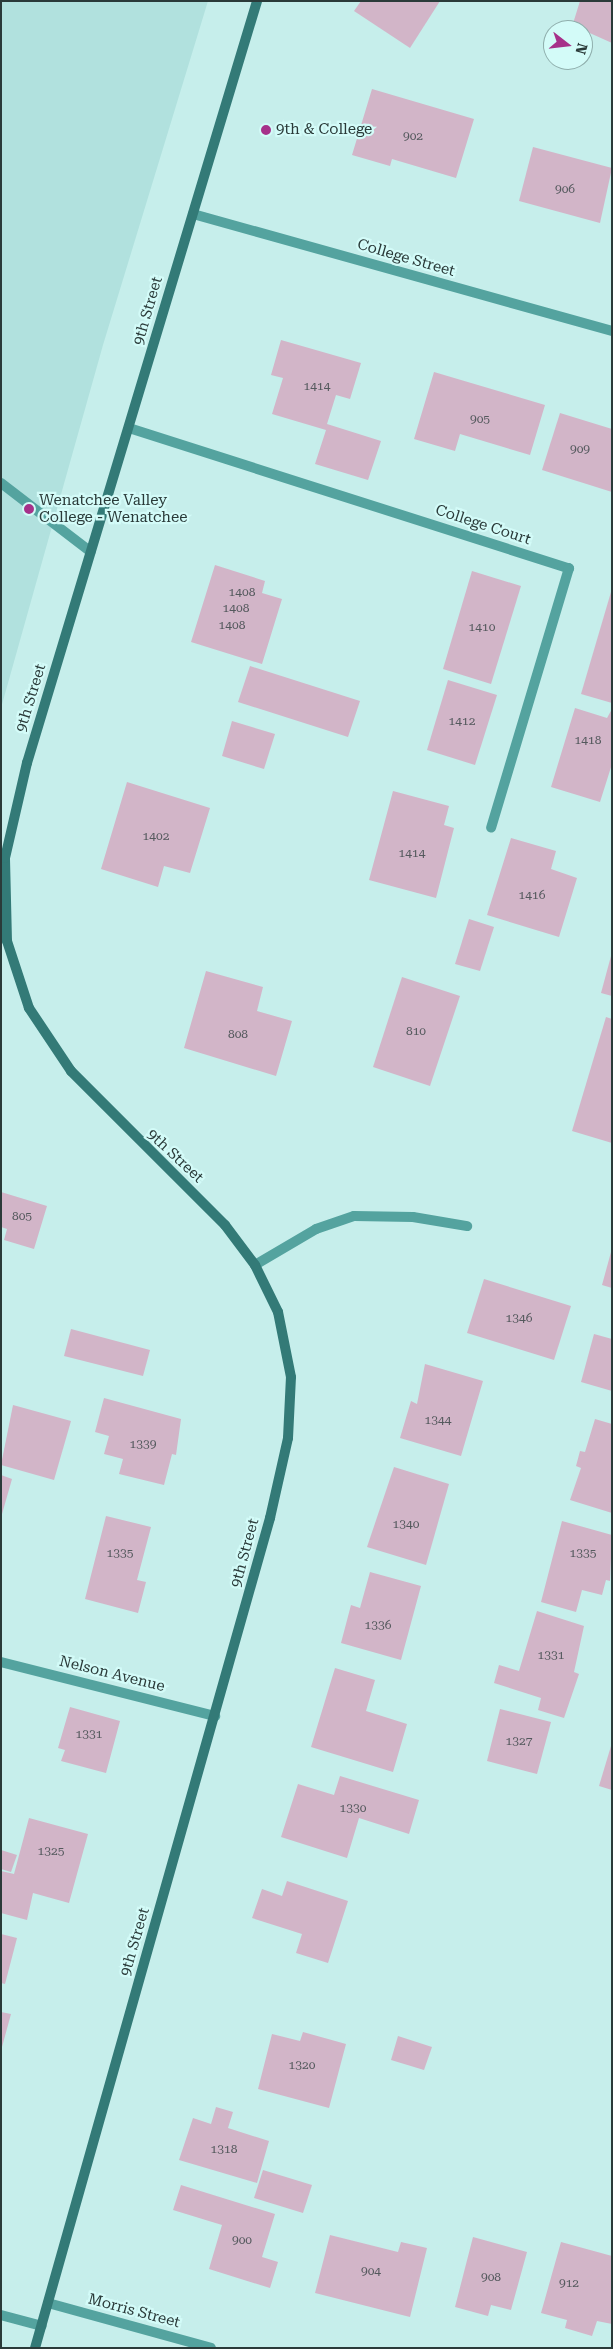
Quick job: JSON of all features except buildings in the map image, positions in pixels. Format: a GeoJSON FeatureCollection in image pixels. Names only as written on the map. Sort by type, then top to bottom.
{"type":"FeatureCollection","features":[{"type":"Feature","properties":{"kind":"street","name":"9th Street"},"geometry":{"type":"LineString","coordinates":[[35,2348],[215,1716],[288,1438],[291,1377],[278,1312],[256,1265],[225,1225],[71,1071],[29,1008],[7,940],[4,858],[27,763],[257,1]]}},
{"type":"Feature","properties":{"kind":"street","name":"College Street"},"geometry":{"type":"LineString","coordinates":[[193,214],[612,331]]}},
{"type":"Feature","properties":{"kind":"street","name":"College Court"},"geometry":{"type":"LineString","coordinates":[[129,428],[568,568],[491,828]]}},
{"type":"Feature","properties":{"kind":"street"},"geometry":{"type":"LineString","coordinates":[[1,483],[91,552]]}},
{"type":"Feature","properties":{"kind":"street"},"geometry":{"type":"LineString","coordinates":[[256,1265],[316,1229],[354,1216],[413,1217],[467,1226]]}},
{"type":"Feature","properties":{"kind":"street","name":"Nelson Avenue"},"geometry":{"type":"LineString","coordinates":[[1,1662],[215,1716]]}},
{"type":"Feature","properties":{"kind":"street","name":"Morris Street"},"geometry":{"type":"LineString","coordinates":[[48,2303],[211,2348]]}},
{"type":"Feature","properties":{"kind":"street"},"geometry":{"type":"LineString","coordinates":[[1,2315],[42,2326]]}},
{"type":"Feature","properties":{"kind":"shaded area","name":"Wenatchee Valley College - Wenatchee"},"geometry":{"type":"Polygon","coordinates":[[[1,1],[208,1],[103,345],[1,708],[1,1]]]}},
{"type":"Feature","properties":{"kind":"place","name":"9th & College"},"geometry":{"type":"Point","coordinates":[266,130]}},
{"type":"Feature","properties":{"kind":"place","name":"Wenatchee Valley College - Wenatchee"},"geometry":{"type":"Point","coordinates":[29,509]}}]}
